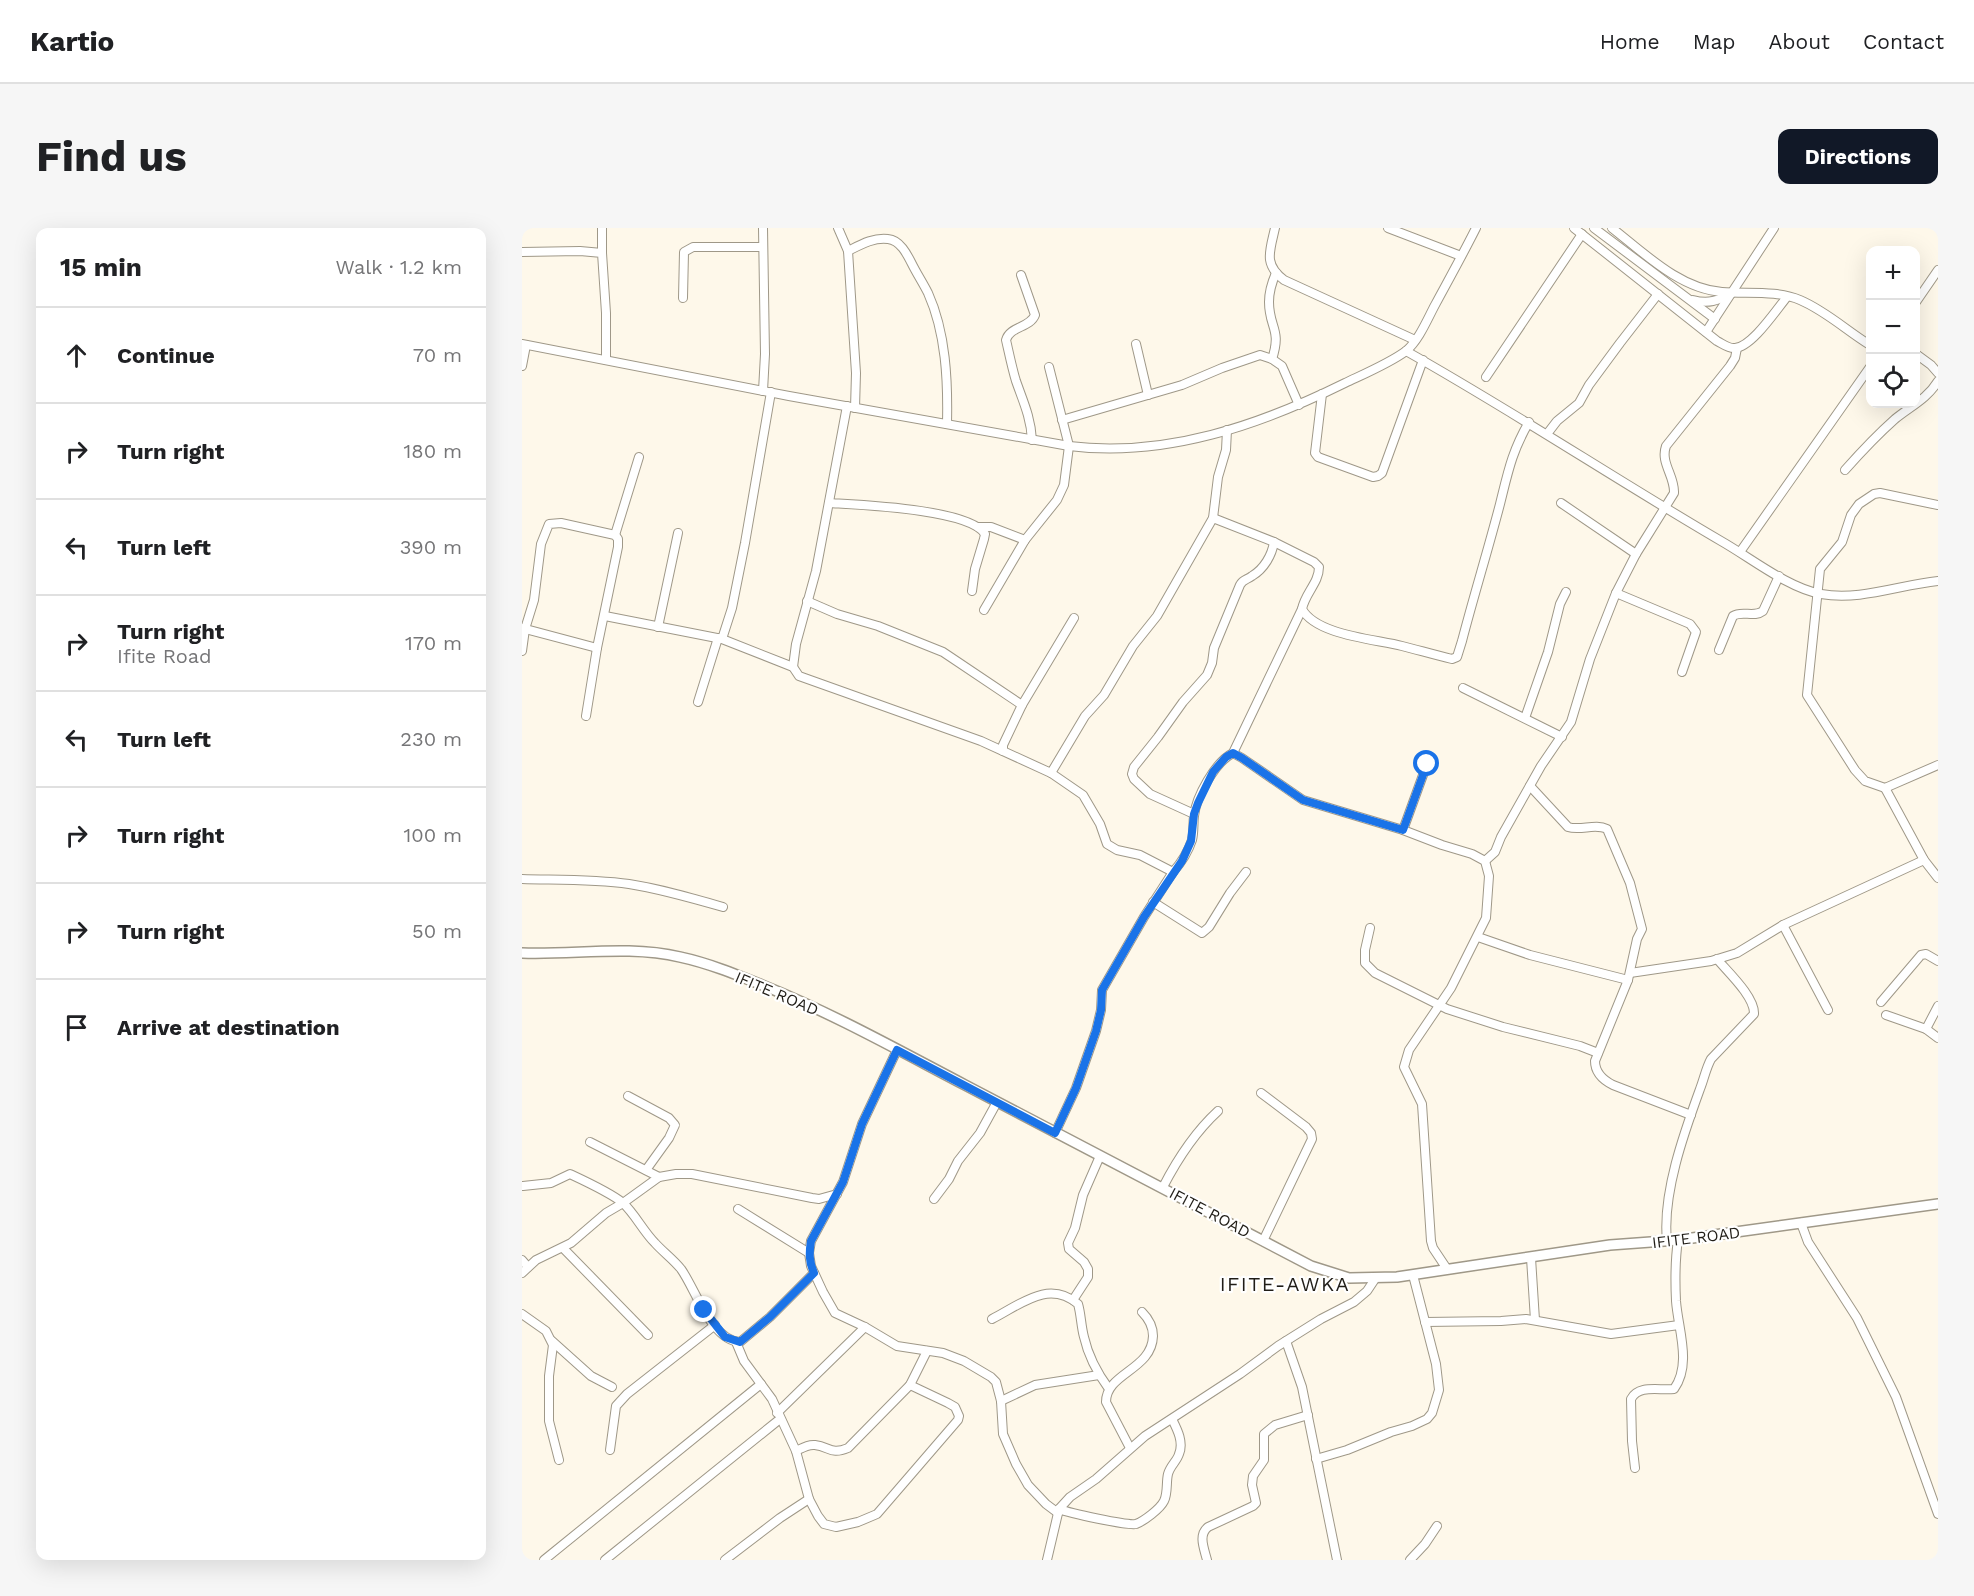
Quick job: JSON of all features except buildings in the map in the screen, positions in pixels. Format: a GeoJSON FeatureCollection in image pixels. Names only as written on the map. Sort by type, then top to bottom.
{"type":"FeatureCollection","features":[{"type":"Feature","properties":{"kind":"street"},"geometry":{"type":"LineString","coordinates":[[602,228],[606,360]]}},
{"type":"Feature","properties":{"kind":"street"},"geometry":{"type":"LineString","coordinates":[[698,702],[732,608],[745,543],[767,391],[763,228]]}},
{"type":"Feature","properties":{"kind":"street"},"geometry":{"type":"LineString","coordinates":[[838,228],[848,251],[856,373],[851,407],[816,571],[792,663],[793,667],[799,676],[920,718],[1051,773],[1083,795],[1100,825],[1107,844],[1117,850],[1140,855],[1173,872]]}},
{"type":"Feature","properties":{"kind":"street"},"geometry":{"type":"LineString","coordinates":[[1275,228],[1270,260],[1271,269],[1284,280],[1415,340]]}},
{"type":"Feature","properties":{"kind":"street"},"geometry":{"type":"LineString","coordinates":[[1388,228],[1461,256]]}},
{"type":"Feature","properties":{"kind":"street"},"geometry":{"type":"LineString","coordinates":[[522,366],[524,344],[1069,446],[1098,450],[1130,449],[1176,443],[1227,430],[1299,405],[1406,351],[1415,340],[1476,228]]}},
{"type":"Feature","properties":{"kind":"street"},"geometry":{"type":"LineString","coordinates":[[1574,228],[1729,348],[1737,348],[1752,338],[1787,297]]}},
{"type":"Feature","properties":{"kind":"street"},"geometry":{"type":"LineString","coordinates":[[1594,228],[1715,319]]}},
{"type":"Feature","properties":{"kind":"street"},"geometry":{"type":"LineString","coordinates":[[1612,228],[1688,284],[1721,292],[1764,293],[1798,299],[1826,314],[1866,342]]}},
{"type":"Feature","properties":{"kind":"street"},"geometry":{"type":"LineString","coordinates":[[1706,332],[1774,228]]}},
{"type":"Feature","properties":{"kind":"street"},"geometry":{"type":"LineString","coordinates":[[1486,377],[1582,234]]}},
{"type":"Feature","properties":{"kind":"street"},"geometry":{"type":"LineString","coordinates":[[848,251],[871,240],[888,239],[896,242],[906,253],[928,294],[940,329],[947,388],[947,424]]}},
{"type":"Feature","properties":{"kind":"street"},"geometry":{"type":"LineString","coordinates":[[683,298],[684,252],[687,249],[693,247],[763,247]]}},
{"type":"Feature","properties":{"kind":"street"},"geometry":{"type":"LineString","coordinates":[[522,252],[602,253]]}},
{"type":"Feature","properties":{"kind":"street"},"geometry":{"type":"LineString","coordinates":[[1917,300],[1938,270]]}},
{"type":"Feature","properties":{"kind":"street"},"geometry":{"type":"LineString","coordinates":[[1272,359],[1277,336],[1270,315],[1269,302],[1276,273]]}},
{"type":"Feature","properties":{"kind":"street"},"geometry":{"type":"LineString","coordinates":[[1021,275],[1035,315],[1031,322],[1011,332],[1006,340],[1016,382],[1028,411],[1032,440]]}},
{"type":"Feature","properties":{"kind":"street"},"geometry":{"type":"LineString","coordinates":[[1689,299],[1710,303],[1733,292]]}},
{"type":"Feature","properties":{"kind":"street"},"geometry":{"type":"LineString","coordinates":[[1547,434],[1557,421],[1580,403],[1589,386],[1658,294]]}},
{"type":"Feature","properties":{"kind":"street"},"geometry":{"type":"LineString","coordinates":[[1136,344],[1148,395]]}},
{"type":"Feature","properties":{"kind":"street"},"geometry":{"type":"LineString","coordinates":[[1485,861],[1495,852],[1530,786],[1570,722],[1593,651],[1617,593],[1636,554],[1675,489],[1664,460],[1666,446],[1730,366],[1737,348]]}},
{"type":"Feature","properties":{"kind":"street"},"geometry":{"type":"LineString","coordinates":[[1406,351],[1528,422],[1665,508],[1809,592],[1853,596],[1938,581]]}},
{"type":"Feature","properties":{"kind":"street"},"geometry":{"type":"LineString","coordinates":[[1062,420],[1182,386],[1244,359],[1260,355],[1282,366],[1299,405]]}},
{"type":"Feature","properties":{"kind":"street"},"geometry":{"type":"LineString","coordinates":[[1920,357],[1938,373]]}},
{"type":"Feature","properties":{"kind":"street"},"geometry":{"type":"LineString","coordinates":[[1322,394],[1315,453],[1318,457],[1373,477],[1378,476],[1382,473],[1398,433],[1423,360]]}},
{"type":"Feature","properties":{"kind":"street"},"geometry":{"type":"LineString","coordinates":[[984,610],[1025,540],[1057,500],[1064,485],[1069,446],[1049,367]]}},
{"type":"Feature","properties":{"kind":"street"},"geometry":{"type":"LineString","coordinates":[[1740,552],[1866,373]]}},
{"type":"Feature","properties":{"kind":"street"},"geometry":{"type":"LineString","coordinates":[[1845,470],[1875,436],[1898,416],[1923,400],[1938,381]]}},
{"type":"Feature","properties":{"kind":"street"},"geometry":{"type":"LineString","coordinates":[[1302,609],[1313,621],[1329,629],[1452,659],[1456,657],[1507,471],[1516,445],[1528,422]]}},
{"type":"Feature","properties":{"kind":"street"},"geometry":{"type":"LineString","coordinates":[[1051,773],[1085,716],[1104,695],[1133,646],[1157,616],[1213,518],[1218,477],[1226,450],[1227,430]]}},
{"type":"Feature","properties":{"kind":"street"},"geometry":{"type":"LineString","coordinates":[[615,535],[639,457]]}},
{"type":"Feature","properties":{"kind":"street"},"geometry":{"type":"LineString","coordinates":[[1938,505],[1880,493],[1874,494],[1859,504],[1851,515],[1842,542],[1820,569],[1817,580],[1818,593],[1807,695],[1855,770],[1865,781],[1885,789],[1924,860],[1938,878]]}},
{"type":"Feature","properties":{"kind":"street"},"geometry":{"type":"LineString","coordinates":[[829,503],[928,512],[957,518],[978,527],[985,534],[975,569],[972,591]]}},
{"type":"Feature","properties":{"kind":"street"},"geometry":{"type":"LineString","coordinates":[[1561,503],[1636,554]]}},
{"type":"Feature","properties":{"kind":"street"},"geometry":{"type":"LineString","coordinates":[[1055,1133],[1076,1088],[1096,1031],[1101,1010],[1102,990],[1153,902],[1182,861],[1191,841],[1194,814],[1213,772],[1226,757],[1233,753],[1302,609],[1304,600],[1319,574],[1319,567],[1314,562],[1274,542],[1213,518]]}},
{"type":"Feature","properties":{"kind":"street"},"geometry":{"type":"LineString","coordinates":[[522,651],[523,629],[534,600],[542,544],[549,524],[561,523],[615,535],[618,539],[618,547],[597,648],[586,716]]}},
{"type":"Feature","properties":{"kind":"street"},"geometry":{"type":"LineString","coordinates":[[978,527],[991,527],[1025,540]]}},
{"type":"Feature","properties":{"kind":"street"},"geometry":{"type":"LineString","coordinates":[[658,627],[678,533]]}},
{"type":"Feature","properties":{"kind":"street"},"geometry":{"type":"LineString","coordinates":[[1194,814],[1150,794],[1134,779],[1132,774],[1134,767],[1183,702],[1207,675],[1212,663],[1214,648],[1239,585],[1261,569],[1273,549],[1274,542]]}},
{"type":"Feature","properties":{"kind":"street"},"geometry":{"type":"LineString","coordinates":[[1719,650],[1732,616],[1736,613],[1760,614],[1779,576]]}},
{"type":"Feature","properties":{"kind":"street"},"geometry":{"type":"LineString","coordinates":[[1525,718],[1548,652],[1560,604],[1566,592]]}},
{"type":"Feature","properties":{"kind":"street"},"geometry":{"type":"LineString","coordinates":[[1617,593],[1690,624],[1695,632],[1682,672]]}},
{"type":"Feature","properties":{"kind":"street"},"geometry":{"type":"LineString","coordinates":[[807,601],[837,615],[878,626],[944,652],[1022,705]]}},
{"type":"Feature","properties":{"kind":"street"},"geometry":{"type":"LineString","coordinates":[[605,616],[720,639],[793,667]]}},
{"type":"Feature","properties":{"kind":"street"},"geometry":{"type":"LineString","coordinates":[[1003,751],[1003,745],[1022,705],[1074,618]]}},
{"type":"Feature","properties":{"kind":"street"},"geometry":{"type":"LineString","coordinates":[[523,629],[597,648]]}},
{"type":"Feature","properties":{"kind":"street"},"geometry":{"type":"LineString","coordinates":[[1463,688],[1562,737]]}},
{"type":"Feature","properties":{"kind":"street"},"geometry":{"type":"LineString","coordinates":[[1233,753],[1303,800],[1403,830],[1472,854],[1485,861],[1489,876],[1486,918],[1451,988],[1409,1050],[1404,1066],[1422,1104],[1431,1240],[1433,1248],[1447,1269]]}},
{"type":"Feature","properties":{"kind":"street"},"geometry":{"type":"LineString","coordinates":[[1403,830],[1427,764]]}},
{"type":"Feature","properties":{"kind":"street"},"geometry":{"type":"LineString","coordinates":[[1885,789],[1938,765]]}},
{"type":"Feature","properties":{"kind":"street"},"geometry":{"type":"LineString","coordinates":[[1530,786],[1568,827],[1574,829],[1601,826],[1607,829],[1627,873],[1641,924],[1629,977],[1595,1065],[1607,1082],[1691,1115]]}},
{"type":"Feature","properties":{"kind":"street"},"geometry":{"type":"LineString","coordinates":[[1478,937],[1530,955],[1629,977],[1737,953],[1783,925],[1924,860]]}},
{"type":"Feature","properties":{"kind":"street"},"geometry":{"type":"LineString","coordinates":[[1153,902],[1202,933],[1209,927],[1246,872]]}},
{"type":"Feature","properties":{"kind":"street"},"geometry":{"type":"LineString","coordinates":[[522,879],[590,880],[627,884],[662,890],[723,907]]}},
{"type":"Feature","properties":{"kind":"street"},"geometry":{"type":"LineString","coordinates":[[1783,925],[1828,1010]]}},
{"type":"Feature","properties":{"kind":"street"},"geometry":{"type":"LineString","coordinates":[[1370,928],[1365,950],[1365,963],[1370,969],[1412,993],[1431,1000],[1438,1006],[1503,1027],[1556,1039],[1598,1053]]}},
{"type":"Feature","properties":{"kind":"street","name":"IFITE ROAD"},"geometry":{"type":"LineString","coordinates":[[522,953],[555,954],[632,950],[682,957],[710,965],[783,993],[1311,1266],[1350,1278],[1375,1279],[1413,1275],[1610,1245],[1666,1241],[1938,1204]]}},
{"type":"Feature","properties":{"kind":"street"},"geometry":{"type":"LineString","coordinates":[[1881,1002],[1921,955],[1926,954],[1938,962]]}},
{"type":"Feature","properties":{"kind":"street"},"geometry":{"type":"LineString","coordinates":[[1666,1241],[1665,1224],[1669,1191],[1707,1067],[1754,1014],[1754,1007],[1748,996],[1717,959]]}},
{"type":"Feature","properties":{"kind":"street"},"geometry":{"type":"LineString","coordinates":[[1926,1029],[1938,1006]]}},
{"type":"Feature","properties":{"kind":"street"},"geometry":{"type":"LineString","coordinates":[[1886,1015],[1926,1029],[1938,1038]]}},
{"type":"Feature","properties":{"kind":"street"},"geometry":{"type":"LineString","coordinates":[[897,1050],[862,1124],[837,1194],[811,1241],[809,1252],[811,1266],[831,1308],[836,1313],[897,1346],[943,1353],[964,1361],[992,1377],[996,1382],[1001,1401],[1003,1434],[1016,1464],[1028,1485],[1046,1504],[1058,1511],[1136,1524],[1160,1506],[1165,1499],[1169,1472],[1179,1454],[1181,1445],[1179,1432],[1172,1419]]}},
{"type":"Feature","properties":{"kind":"street"},"geometry":{"type":"LineString","coordinates":[[1261,1093],[1306,1127],[1312,1139],[1263,1241]]}},
{"type":"Feature","properties":{"kind":"street"},"geometry":{"type":"LineString","coordinates":[[628,1096],[669,1118],[675,1125],[669,1138],[646,1170]]}},
{"type":"Feature","properties":{"kind":"street"},"geometry":{"type":"LineString","coordinates":[[934,1199],[949,1179],[962,1155],[980,1133],[997,1102]]}},
{"type":"Feature","properties":{"kind":"street"},"geometry":{"type":"LineString","coordinates":[[1162,1187],[1190,1140],[1199,1128],[1218,1111]]}},
{"type":"Feature","properties":{"kind":"street"},"geometry":{"type":"LineString","coordinates":[[590,1142],[659,1177]]}},
{"type":"Feature","properties":{"kind":"street"},"geometry":{"type":"LineString","coordinates":[[1073,1300],[1088,1277],[1088,1269],[1084,1262],[1069,1249],[1068,1243],[1075,1228],[1083,1195],[1101,1156]]}},
{"type":"Feature","properties":{"kind":"street"},"geometry":{"type":"LineString","coordinates":[[523,1186],[551,1183],[570,1174],[623,1203],[656,1245],[668,1253],[681,1270],[715,1325],[725,1337],[736,1342],[740,1342],[770,1317],[814,1273]]}},
{"type":"Feature","properties":{"kind":"street"},"geometry":{"type":"LineString","coordinates":[[522,1260],[525,1270],[536,1260],[563,1248],[606,1213],[659,1177],[692,1174],[819,1199],[837,1194]]}},
{"type":"Feature","properties":{"kind":"street"},"geometry":{"type":"LineString","coordinates":[[738,1209],[809,1252]]}},
{"type":"Feature","properties":{"kind":"street"},"geometry":{"type":"LineString","coordinates":[[1802,1223],[1808,1242],[1857,1318],[1896,1397],[1916,1455],[1936,1497],[1938,1514]]}},
{"type":"Feature","properties":{"kind":"street"},"geometry":{"type":"LineString","coordinates":[[1635,1468],[1632,1441],[1631,1399],[1633,1394],[1642,1390],[1674,1389],[1680,1380],[1684,1361],[1675,1276],[1678,1239]]}},
{"type":"Feature","properties":{"kind":"street"},"geometry":{"type":"LineString","coordinates":[[563,1248],[648,1335]]}},
{"type":"Feature","properties":{"kind":"street"},"geometry":{"type":"LineString","coordinates":[[1531,1258],[1535,1320]]}},
{"type":"Feature","properties":{"kind":"street"},"geometry":{"type":"LineString","coordinates":[[1316,1460],[1427,1419],[1435,1406],[1439,1390],[1436,1364],[1413,1275]]}},
{"type":"Feature","properties":{"kind":"street"},"geometry":{"type":"LineString","coordinates":[[1047,1560],[1058,1511],[1070,1497],[1096,1479],[1130,1448],[1172,1419],[1286,1341],[1354,1302],[1367,1291],[1375,1279]]}},
{"type":"Feature","properties":{"kind":"street"},"geometry":{"type":"LineString","coordinates":[[992,1319],[1031,1297],[1063,1294],[1078,1304],[1084,1340],[1099,1375],[1109,1389]]}},
{"type":"Feature","properties":{"kind":"street"},"geometry":{"type":"LineString","coordinates":[[1130,1448],[1107,1402],[1106,1395],[1109,1389],[1149,1354],[1153,1342],[1153,1328],[1142,1312]]}},
{"type":"Feature","properties":{"kind":"street"},"geometry":{"type":"LineString","coordinates":[[522,1314],[546,1331],[551,1340],[553,1351],[549,1376],[549,1421],[559,1460]]}},
{"type":"Feature","properties":{"kind":"street"},"geometry":{"type":"LineString","coordinates":[[1425,1322],[1526,1319],[1611,1334],[1679,1325]]}},
{"type":"Feature","properties":{"kind":"street"},"geometry":{"type":"LineString","coordinates":[[610,1450],[616,1406],[627,1394],[715,1325]]}},
{"type":"Feature","properties":{"kind":"street"},"geometry":{"type":"LineString","coordinates":[[605,1560],[778,1416],[865,1327]]}},
{"type":"Feature","properties":{"kind":"street"},"geometry":{"type":"LineString","coordinates":[[551,1340],[591,1376],[612,1387]]}},
{"type":"Feature","properties":{"kind":"street"},"geometry":{"type":"LineString","coordinates":[[1286,1341],[1302,1387],[1337,1560]]}},
{"type":"Feature","properties":{"kind":"street"},"geometry":{"type":"LineString","coordinates":[[736,1342],[744,1361],[772,1399],[778,1416],[796,1450],[809,1499],[818,1516],[824,1524],[836,1527],[858,1522],[877,1514],[959,1416],[955,1407],[948,1402],[910,1384]]}},
{"type":"Feature","properties":{"kind":"street"},"geometry":{"type":"LineString","coordinates":[[796,1450],[815,1445],[838,1452],[848,1448],[910,1384],[927,1351]]}},
{"type":"Feature","properties":{"kind":"street"},"geometry":{"type":"LineString","coordinates":[[1001,1401],[1035,1385],[1099,1375]]}},
{"type":"Feature","properties":{"kind":"street"},"geometry":{"type":"LineString","coordinates":[[544,1560],[761,1384]]}},
{"type":"Feature","properties":{"kind":"street"},"geometry":{"type":"LineString","coordinates":[[1207,1560],[1203,1531],[1256,1503],[1252,1485],[1253,1476],[1264,1460],[1264,1434],[1275,1425],[1308,1415]]}},
{"type":"Feature","properties":{"kind":"street"},"geometry":{"type":"LineString","coordinates":[[725,1560],[809,1499]]}},
{"type":"Feature","properties":{"kind":"street"},"geometry":{"type":"LineString","coordinates":[[1410,1560],[1437,1526]]}},
{"type":"Feature","properties":{"kind":"district","name":"IFITE-AWKA"},"geometry":{"type":"Point","coordinates":[1285,1284]}},
{"type":"Feature","properties":{"kind":"route"},"geometry":{"type":"LineString","coordinates":[[704,1310],[725,1337],[740,1342],[770,1317],[782,1302],[814,1273],[809,1252],[811,1241],[843,1182],[862,1124],[897,1050],[1055,1133],[1076,1088],[1096,1031],[1101,1010],[1102,990],[1144,917],[1182,861],[1191,841],[1194,814],[1206,784],[1226,757],[1233,753],[1242,758],[1303,800],[1403,830],[1427,764]]}}]}
